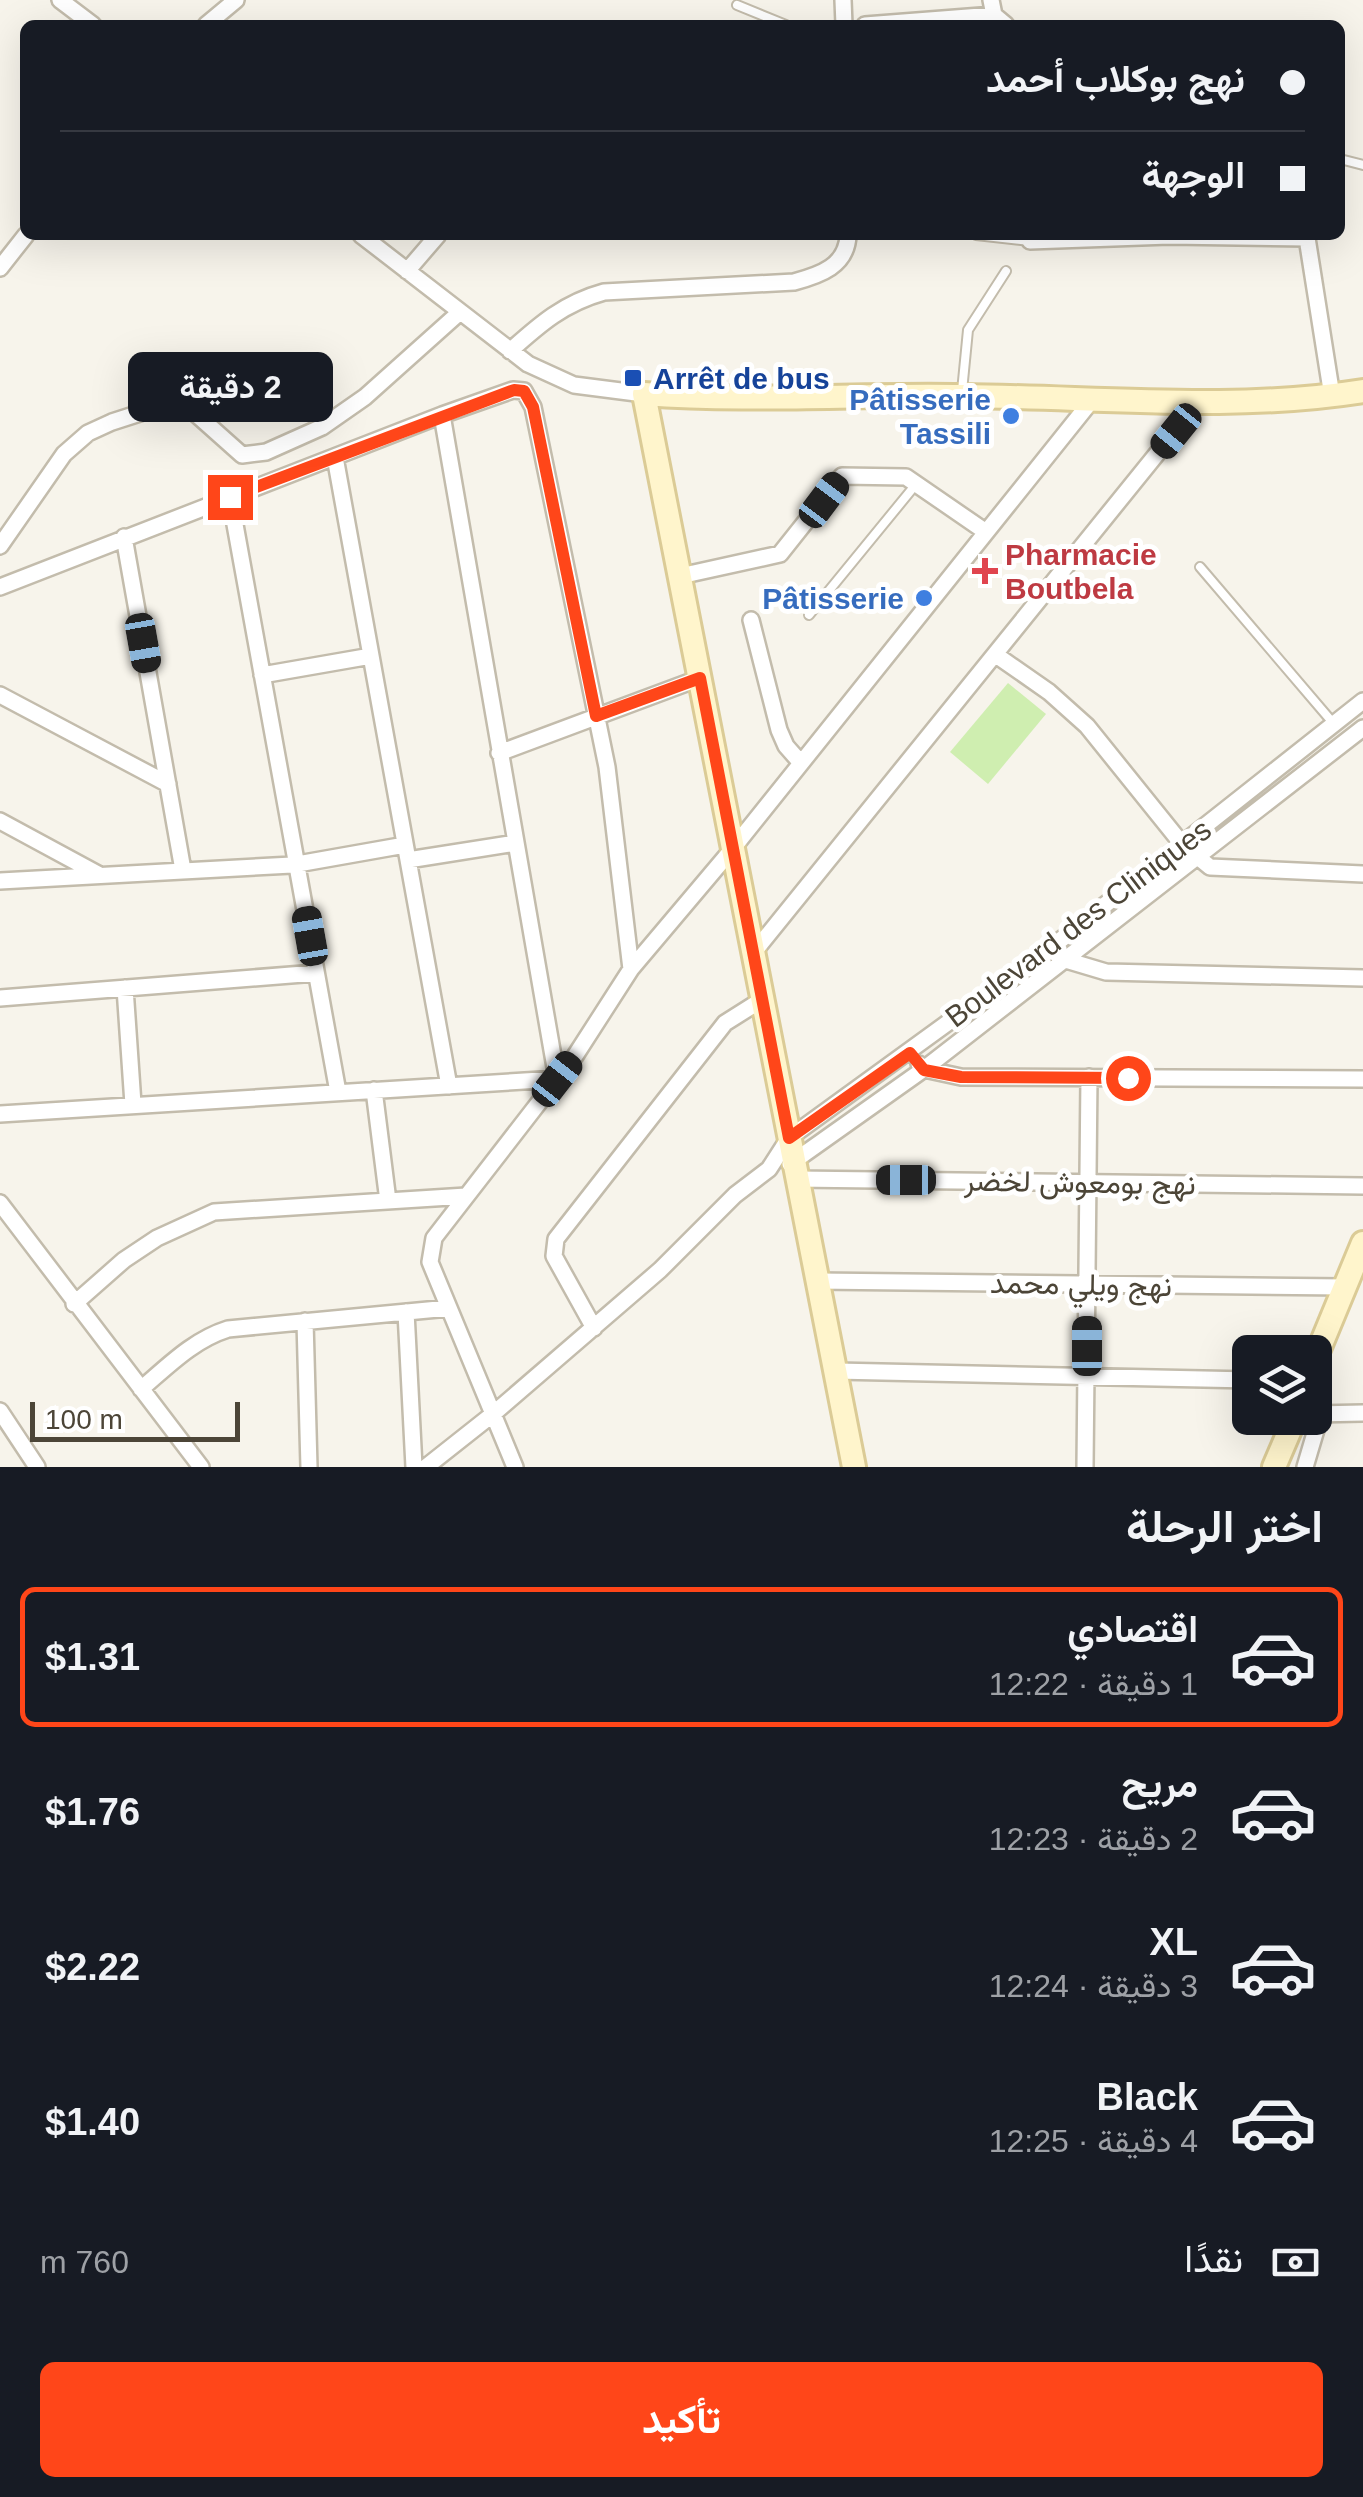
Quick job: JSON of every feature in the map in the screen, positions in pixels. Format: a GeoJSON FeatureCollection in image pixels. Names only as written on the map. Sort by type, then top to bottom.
{"type":"FeatureCollection","features":[{"type":"Feature","properties":{"kind":"street"},"geometry":{"type":"LineString","coordinates":[[60,0],[86,20]]}},
{"type":"Feature","properties":{"kind":"street"},"geometry":{"type":"LineString","coordinates":[[212,20],[236,0]]}},
{"type":"Feature","properties":{"kind":"street"},"geometry":{"type":"LineString","coordinates":[[920,20],[997,13]]}},
{"type":"Feature","properties":{"kind":"street"},"geometry":{"type":"LineString","coordinates":[[0,268],[22,240]]}},
{"type":"Feature","properties":{"kind":"street"},"geometry":{"type":"LineString","coordinates":[[368,240],[510,351],[551,377],[574,385],[696,398],[961,396],[1198,403],[1363,391]]}},
{"type":"Feature","properties":{"kind":"street"},"geometry":{"type":"LineString","coordinates":[[408,271],[434,240]]}},
{"type":"Feature","properties":{"kind":"street"},"geometry":{"type":"LineString","coordinates":[[510,351],[549,315],[576,300],[604,292],[794,282],[818,276],[834,266],[848,249],[848,240]]}},
{"type":"Feature","properties":{"kind":"street"},"geometry":{"type":"LineString","coordinates":[[1308,240],[1332,396]]}},
{"type":"Feature","properties":{"kind":"street"},"geometry":{"type":"LineString","coordinates":[[0,546],[64,454],[88,433],[174,402],[188,406],[242,455],[266,452],[322,427],[365,397],[460,312]]}},
{"type":"Feature","properties":{"kind":"street"},"geometry":{"type":"LineString","coordinates":[[0,587],[442,415],[514,390],[524,391],[530,397],[606,767],[632,969]]}},
{"type":"Feature","properties":{"kind":"street"},"geometry":{"type":"LineString","coordinates":[[644,394],[854,1467]]}},
{"type":"Feature","properties":{"kind":"street"},"geometry":{"type":"LineString","coordinates":[[515,1467],[430,1262],[434,1238],[557,1079],[632,969],[1092,400]]}},
{"type":"Feature","properties":{"kind":"street"},"geometry":{"type":"LineString","coordinates":[[754,952],[1198,403]]}},
{"type":"Feature","properties":{"kind":"street"},"geometry":{"type":"LineString","coordinates":[[442,415],[557,1079]]}},
{"type":"Feature","properties":{"kind":"street"},"geometry":{"type":"LineString","coordinates":[[336,458],[449,1086]]}},
{"type":"Feature","properties":{"kind":"street"},"geometry":{"type":"LineString","coordinates":[[680,576],[780,554],[842,476],[906,477],[986,532]]}},
{"type":"Feature","properties":{"kind":"street"},"geometry":{"type":"LineString","coordinates":[[230,497],[338,1092]]}},
{"type":"Feature","properties":{"kind":"street"},"geometry":{"type":"LineString","coordinates":[[124,538],[183,870]]}},
{"type":"Feature","properties":{"kind":"street"},"geometry":{"type":"LineString","coordinates":[[750,620],[779,730],[786,746],[801,763]]}},
{"type":"Feature","properties":{"kind":"street"},"geometry":{"type":"LineString","coordinates":[[996,655],[1049,692],[1087,726],[1182,844],[1199,858],[1221,869],[1363,874]]}},
{"type":"Feature","properties":{"kind":"street"},"geometry":{"type":"LineString","coordinates":[[262,676],[371,656]]}},
{"type":"Feature","properties":{"kind":"street"},"geometry":{"type":"LineString","coordinates":[[499,754],[700,678]]}},
{"type":"Feature","properties":{"kind":"street"},"geometry":{"type":"LineString","coordinates":[[0,695],[168,784]]}},
{"type":"Feature","properties":{"kind":"street","name":"Boulevard des Cliniques"},"geometry":{"type":"LineString","coordinates":[[789,1138],[1048,950],[1363,701]]}},
{"type":"Feature","properties":{"kind":"street","name":"Boulevard des Cliniques"},"geometry":{"type":"LineString","coordinates":[[795,1171],[1363,728]]}},
{"type":"Feature","properties":{"kind":"street"},"geometry":{"type":"LineString","coordinates":[[0,822],[99,874]]}},
{"type":"Feature","properties":{"kind":"street"},"geometry":{"type":"LineString","coordinates":[[0,881],[297,864],[516,844]]}},
{"type":"Feature","properties":{"kind":"street"},"geometry":{"type":"LineString","coordinates":[[1048,950],[1063,961],[1106,972],[1363,978]]}},
{"type":"Feature","properties":{"kind":"street"},"geometry":{"type":"LineString","coordinates":[[0,998],[316,972]]}},
{"type":"Feature","properties":{"kind":"street"},"geometry":{"type":"LineString","coordinates":[[125,988],[132,1104]]}},
{"type":"Feature","properties":{"kind":"street"},"geometry":{"type":"LineString","coordinates":[[594,1328],[554,1256],[556,1239],[725,1022],[764,1000]]}},
{"type":"Feature","properties":{"kind":"street"},"geometry":{"type":"LineString","coordinates":[[910,1053],[924,1070],[961,1077],[1363,1078]]}},
{"type":"Feature","properties":{"kind":"street"},"geometry":{"type":"LineString","coordinates":[[1085,1467],[1088,1078]]}},
{"type":"Feature","properties":{"kind":"street"},"geometry":{"type":"LineString","coordinates":[[0,1114],[557,1079]]}},
{"type":"Feature","properties":{"kind":"street"},"geometry":{"type":"LineString","coordinates":[[374,1090],[388,1201]]}},
{"type":"Feature","properties":{"kind":"street"},"geometry":{"type":"LineString","coordinates":[[426,1467],[660,1270],[735,1195],[768,1169],[789,1138]]}},
{"type":"Feature","properties":{"kind":"street"},"geometry":{"type":"LineString","coordinates":[[768,1169],[795,1171]]}},
{"type":"Feature","properties":{"kind":"street","name":"نهج بومعوش لخضر"},"geometry":{"type":"LineString","coordinates":[[795,1171],[1363,1186]]}},
{"type":"Feature","properties":{"kind":"street"},"geometry":{"type":"LineString","coordinates":[[74,1304],[124,1260],[157,1238],[214,1212],[466,1196]]}},
{"type":"Feature","properties":{"kind":"street"},"geometry":{"type":"LineString","coordinates":[[0,1203],[201,1467]]}},
{"type":"Feature","properties":{"kind":"street"},"geometry":{"type":"LineString","coordinates":[[1325,1335],[1363,1243]]}},
{"type":"Feature","properties":{"kind":"street","name":"نهج ويلي محمد"},"geometry":{"type":"LineString","coordinates":[[816,1281],[1345,1287]]}},
{"type":"Feature","properties":{"kind":"street"},"geometry":{"type":"LineString","coordinates":[[141,1390],[208,1336],[228,1329],[449,1308]]}},
{"type":"Feature","properties":{"kind":"street"},"geometry":{"type":"LineString","coordinates":[[406,1312],[414,1467]]}},
{"type":"Feature","properties":{"kind":"street"},"geometry":{"type":"LineString","coordinates":[[304,1321],[309,1467]]}},
{"type":"Feature","properties":{"kind":"street"},"geometry":{"type":"LineString","coordinates":[[836,1371],[1232,1380]]}},
{"type":"Feature","properties":{"kind":"street"},"geometry":{"type":"LineString","coordinates":[[0,1410],[38,1467]]}},
{"type":"Feature","properties":{"kind":"street"},"geometry":{"type":"LineString","coordinates":[[1332,1414],[1363,1413]]}},
{"type":"Feature","properties":{"kind":"street"},"geometry":{"type":"LineString","coordinates":[[1274,1467],[1288,1435]]}},
{"type":"Feature","properties":{"kind":"street"},"geometry":{"type":"LineString","coordinates":[[1305,1467],[1313,1435]]}},
{"type":"Feature","properties":{"kind":"lane"},"geometry":{"type":"LineString","coordinates":[[737,5],[774,20]]}},
{"type":"Feature","properties":{"kind":"lane"},"geometry":{"type":"LineString","coordinates":[[961,396],[968,330],[1006,271]]}},
{"type":"Feature","properties":{"kind":"lane"},"geometry":{"type":"LineString","coordinates":[[809,615],[917,483]]}},
{"type":"Feature","properties":{"kind":"lane"},"geometry":{"type":"LineString","coordinates":[[1200,567],[1334,724]]}},
{"type":"Feature","properties":{"kind":"green space"},"geometry":{"type":"Polygon","coordinates":[[[1008,683],[1046,714],[988,784],[950,752],[1008,683]]]}},
{"type":"Feature","properties":{"kind":"place","name":"Arrêt de bus"},"geometry":{"type":"Point","coordinates":[633,378]}},
{"type":"Feature","properties":{"kind":"place","name":"Pâtisserie Tassili"},"geometry":{"type":"Point","coordinates":[1011,416]}},
{"type":"Feature","properties":{"kind":"place","name":"Pharmacie Boutbela"},"geometry":{"type":"Point","coordinates":[985,571]}},
{"type":"Feature","properties":{"kind":"place","name":"Pâtisserie"},"geometry":{"type":"Point","coordinates":[924,598]}},
{"type":"Feature","properties":{"kind":"route"},"geometry":{"type":"LineString","coordinates":[[230,497],[442,415],[514,390],[524,391],[533,407],[596,716],[700,678],[789,1138],[910,1053],[924,1070],[961,1077],[1128,1078]]}}]}
